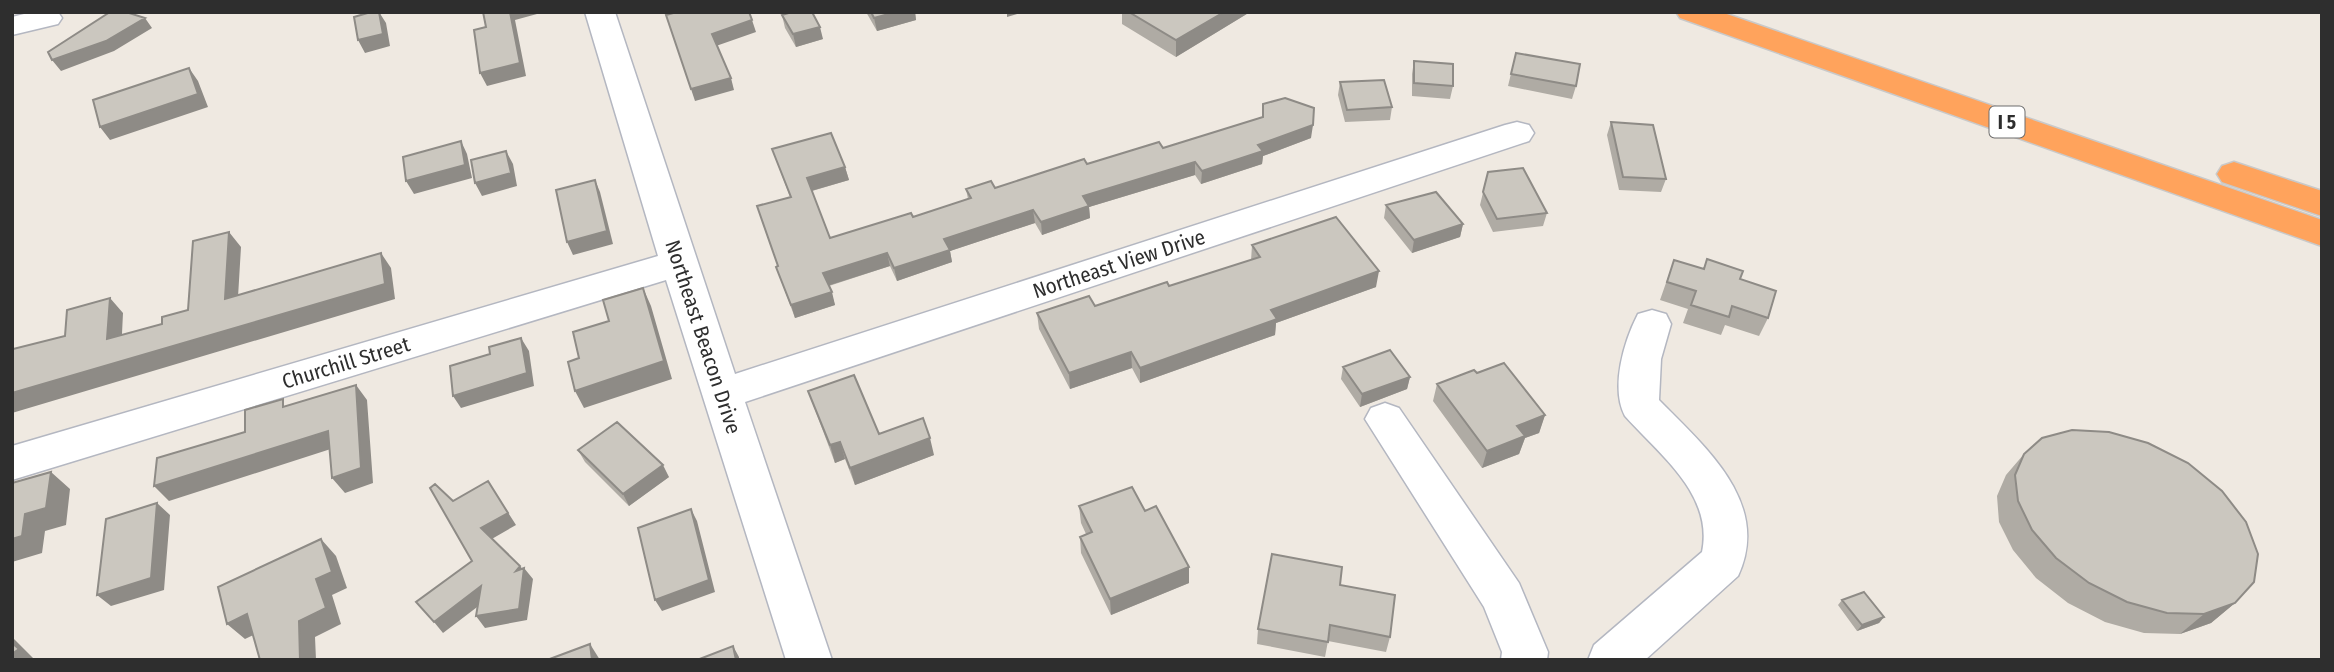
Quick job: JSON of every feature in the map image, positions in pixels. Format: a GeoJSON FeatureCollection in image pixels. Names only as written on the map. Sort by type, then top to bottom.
{"type":"FeatureCollection","features":[{"type":"Feature","properties":{"kind":"highway","name":"I 5"},"geometry":{"type":"LineString","coordinates":[[1691,12],[2322,233]]}},
{"type":"Feature","properties":{"kind":"highway","name":"I 5"},"geometry":{"type":"LineString","coordinates":[[1760,12],[2322,204]]}},
{"type":"Feature","properties":{"kind":"street","name":"Northeast Beacon Drive"},"geometry":{"type":"LineString","coordinates":[[600,12],[721,394],[809,660]]}},
{"type":"Feature","properties":{"kind":"street"},"geometry":{"type":"LineString","coordinates":[[12,26],[47,18]]}},
{"type":"Feature","properties":{"kind":"street","name":"Northeast View Drive"},"geometry":{"type":"LineString","coordinates":[[721,394],[1517,133]]}},
{"type":"Feature","properties":{"kind":"street","name":"Churchill Street"},"geometry":{"type":"LineString","coordinates":[[12,463],[679,263]]}},
{"type":"Feature","properties":{"kind":"street"},"geometry":{"type":"LineString","coordinates":[[1611,660],[1722,562],[1727,529],[1720,503],[1709,483],[1639,405],[1641,359],[1652,324]]}},
{"type":"Feature","properties":{"kind":"street"},"geometry":{"type":"LineString","coordinates":[[1385,419],[1503,597],[1525,652],[1524,660]]}},
{"type":"Feature","properties":{"kind":"building"},"geometry":{"type":"Polygon","coordinates":[[[110,12],[126,12],[145,18],[106,41],[52,60],[48,52],[110,12]]]}},
{"type":"Feature","properties":{"kind":"building"},"geometry":{"type":"Polygon","coordinates":[[[379,12],[383,34],[358,40],[354,17],[379,12]]]}},
{"type":"Feature","properties":{"kind":"building"},"geometry":{"type":"Polygon","coordinates":[[[483,12],[510,12],[520,63],[480,73],[474,30],[486,27],[483,12]]]}},
{"type":"Feature","properties":{"kind":"building"},"geometry":{"type":"Polygon","coordinates":[[[677,12],[749,12],[752,20],[712,34],[731,78],[691,89],[666,15],[677,12]]]}},
{"type":"Feature","properties":{"kind":"building"},"geometry":{"type":"Polygon","coordinates":[[[812,12],[820,27],[793,34],[782,15],[812,12]]]}},
{"type":"Feature","properties":{"kind":"building"},"geometry":{"type":"Polygon","coordinates":[[[871,12],[896,12],[874,18],[871,12]]]}},
{"type":"Feature","properties":{"kind":"building"},"geometry":{"type":"Polygon","coordinates":[[[1129,12],[1224,12],[1176,40],[1129,12]]]}},
{"type":"Feature","properties":{"kind":"building"},"geometry":{"type":"Polygon","coordinates":[[[1516,53],[1580,64],[1576,86],[1511,74],[1516,53]]]}},
{"type":"Feature","properties":{"kind":"building"},"geometry":{"type":"Polygon","coordinates":[[[1414,61],[1453,64],[1453,86],[1414,83],[1414,61]]]}},
{"type":"Feature","properties":{"kind":"building"},"geometry":{"type":"Polygon","coordinates":[[[189,68],[198,94],[100,127],[93,100],[189,68]]]}},
{"type":"Feature","properties":{"kind":"building"},"geometry":{"type":"Polygon","coordinates":[[[1384,80],[1392,107],[1347,110],[1340,82],[1384,80]]]}},
{"type":"Feature","properties":{"kind":"building"},"geometry":{"type":"Polygon","coordinates":[[[1285,98],[1314,108],[1313,125],[1258,145],[1263,151],[1202,171],[1195,162],[1083,196],[1089,206],[1041,222],[1033,210],[944,239],[950,250],[894,268],[887,253],[823,273],[832,292],[791,305],[757,206],[791,197],[772,149],[831,133],[845,167],[807,178],[830,238],[911,213],[913,217],[971,198],[966,189],[991,181],[995,188],[1084,159],[1087,164],[1159,142],[1163,148],[1263,117],[1263,104],[1285,98]]]}},
{"type":"Feature","properties":{"kind":"building"},"geometry":{"type":"Polygon","coordinates":[[[1611,122],[1653,125],[1666,179],[1623,177],[1611,122]]]}},
{"type":"Feature","properties":{"kind":"building"},"geometry":{"type":"Polygon","coordinates":[[[461,141],[465,165],[406,181],[403,157],[461,141]]]}},
{"type":"Feature","properties":{"kind":"building"},"geometry":{"type":"Polygon","coordinates":[[[506,151],[511,173],[475,183],[471,160],[506,151]]]}},
{"type":"Feature","properties":{"kind":"building"},"geometry":{"type":"Polygon","coordinates":[[[1523,168],[1547,213],[1497,219],[1483,192],[1488,172],[1523,168]]]}},
{"type":"Feature","properties":{"kind":"building"},"geometry":{"type":"Polygon","coordinates":[[[595,180],[607,231],[567,242],[556,190],[595,180]]]}},
{"type":"Feature","properties":{"kind":"building"},"geometry":{"type":"Polygon","coordinates":[[[1436,192],[1463,224],[1414,240],[1386,205],[1436,192]]]}},
{"type":"Feature","properties":{"kind":"building"},"geometry":{"type":"Polygon","coordinates":[[[1336,217],[1379,271],[1271,310],[1277,319],[1140,368],[1131,352],[1069,373],[1037,313],[1089,296],[1095,306],[1167,282],[1169,286],[1260,257],[1252,245],[1336,217]]]}},
{"type":"Feature","properties":{"kind":"building"},"geometry":{"type":"Polygon","coordinates":[[[229,232],[225,299],[381,253],[385,284],[12,393],[13,349],[65,336],[67,310],[110,298],[107,339],[162,324],[162,317],[188,310],[193,241],[229,232]]]}},
{"type":"Feature","properties":{"kind":"building"},"geometry":{"type":"Polygon","coordinates":[[[1707,259],[1743,271],[1740,279],[1776,291],[1768,318],[1732,306],[1729,317],[1691,305],[1696,291],[1667,282],[1674,260],[1704,269],[1707,259]]]}},
{"type":"Feature","properties":{"kind":"building"},"geometry":{"type":"Polygon","coordinates":[[[643,288],[664,361],[575,391],[568,362],[579,358],[573,332],[609,321],[603,300],[643,288]]]}},
{"type":"Feature","properties":{"kind":"building"},"geometry":{"type":"Polygon","coordinates":[[[521,338],[527,373],[453,396],[450,366],[490,354],[489,347],[521,338]]]}},
{"type":"Feature","properties":{"kind":"building"},"geometry":{"type":"Polygon","coordinates":[[[1390,350],[1410,377],[1362,394],[1343,367],[1390,350]]]}},
{"type":"Feature","properties":{"kind":"building"},"geometry":{"type":"Polygon","coordinates":[[[1504,363],[1545,415],[1517,426],[1525,436],[1487,451],[1437,384],[1474,370],[1477,373],[1504,363]]]}},
{"type":"Feature","properties":{"kind":"building"},"geometry":{"type":"Polygon","coordinates":[[[854,375],[879,434],[923,418],[930,438],[850,468],[840,442],[830,445],[808,391],[854,375]]]}},
{"type":"Feature","properties":{"kind":"building"},"geometry":{"type":"Polygon","coordinates":[[[356,385],[361,468],[332,478],[328,431],[154,486],[157,458],[245,432],[245,410],[283,399],[283,407],[356,385]]]}},
{"type":"Feature","properties":{"kind":"building"},"geometry":{"type":"Polygon","coordinates":[[[617,422],[663,465],[623,494],[578,450],[617,422]]]}},
{"type":"Feature","properties":{"kind":"building"},"geometry":{"type":"Polygon","coordinates":[[[2072,430],[2109,432],[2148,443],[2188,463],[2222,491],[2246,522],[2258,554],[2254,582],[2235,603],[2204,614],[2167,613],[2127,602],[2089,583],[2056,558],[2032,530],[2018,501],[2015,475],[2024,454],[2042,438],[2072,430]]]}},
{"type":"Feature","properties":{"kind":"building"},"geometry":{"type":"Polygon","coordinates":[[[51,472],[46,508],[25,514],[22,536],[12,539],[12,483],[51,472]]]}},
{"type":"Feature","properties":{"kind":"building"},"geometry":{"type":"Polygon","coordinates":[[[488,481],[508,513],[481,528],[520,566],[516,571],[524,568],[519,609],[476,616],[481,586],[434,622],[416,602],[472,561],[430,488],[435,484],[453,501],[488,481]]]}},
{"type":"Feature","properties":{"kind":"building"},"geometry":{"type":"Polygon","coordinates":[[[1132,487],[1145,511],[1156,506],[1189,567],[1110,599],[1080,537],[1092,532],[1079,506],[1132,487]]]}},
{"type":"Feature","properties":{"kind":"building"},"geometry":{"type":"Polygon","coordinates":[[[157,503],[151,578],[97,595],[106,519],[157,503]]]}},
{"type":"Feature","properties":{"kind":"building"},"geometry":{"type":"Polygon","coordinates":[[[691,509],[709,580],[655,600],[638,528],[691,509]]]}},
{"type":"Feature","properties":{"kind":"building"},"geometry":{"type":"Polygon","coordinates":[[[321,539],[332,572],[316,579],[326,608],[299,621],[300,660],[260,660],[247,614],[227,624],[218,587],[321,539]]]}},
{"type":"Feature","properties":{"kind":"building"},"geometry":{"type":"Polygon","coordinates":[[[1272,554],[1342,567],[1340,585],[1395,595],[1390,637],[1330,625],[1328,642],[1258,629],[1272,554]]]}},
{"type":"Feature","properties":{"kind":"building"},"geometry":{"type":"Polygon","coordinates":[[[1864,592],[1884,617],[1862,625],[1842,600],[1864,592]]]}},
{"type":"Feature","properties":{"kind":"building"},"geometry":{"type":"Polygon","coordinates":[[[12,643],[19,649],[12,654],[12,643]]]}},
{"type":"Feature","properties":{"kind":"building"},"geometry":{"type":"Polygon","coordinates":[[[590,644],[592,660],[547,660],[590,644]]]}},
{"type":"Feature","properties":{"kind":"building"},"geometry":{"type":"Polygon","coordinates":[[[733,646],[736,660],[697,660],[733,646]]]}}]}
